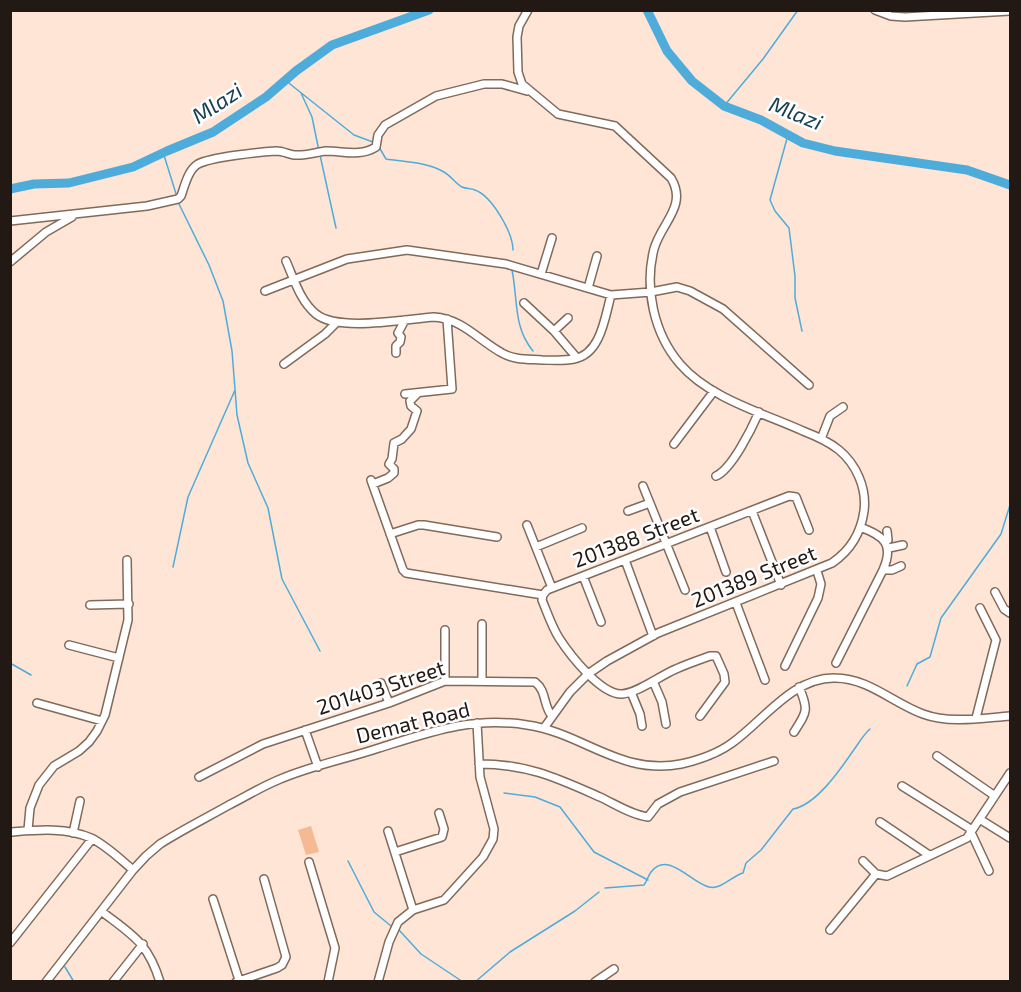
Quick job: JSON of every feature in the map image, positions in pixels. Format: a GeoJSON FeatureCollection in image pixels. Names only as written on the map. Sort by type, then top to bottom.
{"type":"FeatureCollection","features":[{"type":"Feature","properties":{"kind":"street"},"geometry":{"type":"LineString","coordinates":[[528,10],[519,26],[517,66],[520,81],[530,92]]}},
{"type":"Feature","properties":{"kind":"street"},"geometry":{"type":"LineString","coordinates":[[876,10],[891,16],[905,17],[1011,11]]}},
{"type":"Feature","properties":{"kind":"street"},"geometry":{"type":"LineString","coordinates":[[10,220],[147,206],[178,199],[190,172],[197,165],[209,160],[276,151],[294,155],[311,155],[326,151],[360,154],[369,152],[376,147],[378,135],[384,125],[436,96],[484,84],[502,84],[530,92]]}},
{"type":"Feature","properties":{"kind":"street","name":"201389 Street"},"geometry":{"type":"LineString","coordinates":[[530,92],[558,114],[615,126],[671,178],[676,187],[677,199],[653,250],[651,292],[655,317],[670,351],[686,370],[714,391],[822,439],[841,451],[857,473],[864,506],[856,538],[846,552],[832,564],[653,636],[588,674],[565,698],[544,728]]}},
{"type":"Feature","properties":{"kind":"street"},"geometry":{"type":"LineString","coordinates":[[10,262],[46,232],[77,214]]}},
{"type":"Feature","properties":{"kind":"street"},"geometry":{"type":"LineString","coordinates":[[541,274],[552,238]]}},
{"type":"Feature","properties":{"kind":"street"},"geometry":{"type":"LineString","coordinates":[[264,291],[347,259],[407,250],[506,264],[611,295],[651,292],[677,287],[719,306],[809,384]]}},
{"type":"Feature","properties":{"kind":"street"},"geometry":{"type":"LineString","coordinates":[[588,288],[597,256]]}},
{"type":"Feature","properties":{"kind":"street"},"geometry":{"type":"LineString","coordinates":[[286,261],[310,309],[321,317],[336,323],[447,319],[461,324],[508,356],[525,359],[577,358],[588,353],[596,343],[611,295]]}},
{"type":"Feature","properties":{"kind":"street"},"geometry":{"type":"LineString","coordinates":[[524,303],[554,331],[577,358]]}},
{"type":"Feature","properties":{"kind":"street"},"geometry":{"type":"LineString","coordinates":[[554,331],[568,318]]}},
{"type":"Feature","properties":{"kind":"street"},"geometry":{"type":"LineString","coordinates":[[405,394],[451,390],[453,386],[447,319]]}},
{"type":"Feature","properties":{"kind":"street"},"geometry":{"type":"LineString","coordinates":[[396,353],[396,346],[400,342],[398,333],[405,320]]}},
{"type":"Feature","properties":{"kind":"street"},"geometry":{"type":"LineString","coordinates":[[284,364],[325,334],[336,323]]}},
{"type":"Feature","properties":{"kind":"street"},"geometry":{"type":"LineString","coordinates":[[674,444],[714,391]]}},
{"type":"Feature","properties":{"kind":"street"},"geometry":{"type":"LineString","coordinates":[[418,393],[410,401],[411,406],[417,411],[411,429],[402,439],[393,443],[392,459],[389,464],[394,472],[388,478],[372,482],[403,570],[406,573],[543,595],[542,600],[559,638],[588,674],[607,690],[621,694],[631,692],[710,656],[716,656],[725,682],[700,716]]}},
{"type":"Feature","properties":{"kind":"street"},"geometry":{"type":"LineString","coordinates":[[822,439],[830,416],[843,406]]}},
{"type":"Feature","properties":{"kind":"street"},"geometry":{"type":"LineString","coordinates":[[716,476],[723,472],[746,438],[759,412]]}},
{"type":"Feature","properties":{"kind":"street"},"geometry":{"type":"LineString","coordinates":[[643,486],[685,590]]}},
{"type":"Feature","properties":{"kind":"street","name":"201388 Street"},"geometry":{"type":"LineString","coordinates":[[543,595],[552,588],[789,496],[795,496],[809,530]]}},
{"type":"Feature","properties":{"kind":"street"},"geometry":{"type":"LineString","coordinates":[[628,511],[650,503]]}},
{"type":"Feature","properties":{"kind":"street"},"geometry":{"type":"LineString","coordinates":[[752,511],[781,585]]}},
{"type":"Feature","properties":{"kind":"street"},"geometry":{"type":"LineString","coordinates":[[390,534],[424,525],[497,537]]}},
{"type":"Feature","properties":{"kind":"street"},"geometry":{"type":"LineString","coordinates":[[526,525],[552,588]]}},
{"type":"Feature","properties":{"kind":"street"},"geometry":{"type":"LineString","coordinates":[[710,527],[726,572]]}},
{"type":"Feature","properties":{"kind":"street"},"geometry":{"type":"LineString","coordinates":[[860,527],[871,531],[887,545],[903,545]]}},
{"type":"Feature","properties":{"kind":"street"},"geometry":{"type":"LineString","coordinates":[[536,547],[582,528]]}},
{"type":"Feature","properties":{"kind":"street"},"geometry":{"type":"LineString","coordinates":[[836,663],[887,561],[887,531]]}},
{"type":"Feature","properties":{"kind":"street"},"geometry":{"type":"LineString","coordinates":[[28,830],[32,801],[44,777],[54,766],[89,742],[102,721],[128,620],[127,560]]}},
{"type":"Feature","properties":{"kind":"street"},"geometry":{"type":"LineString","coordinates":[[625,560],[653,636]]}},
{"type":"Feature","properties":{"kind":"street"},"geometry":{"type":"LineString","coordinates":[[883,570],[901,566]]}},
{"type":"Feature","properties":{"kind":"street"},"geometry":{"type":"LineString","coordinates":[[785,666],[818,598],[821,584],[817,571]]}},
{"type":"Feature","properties":{"kind":"street"},"geometry":{"type":"LineString","coordinates":[[583,576],[601,622]]}},
{"type":"Feature","properties":{"kind":"street"},"geometry":{"type":"LineString","coordinates":[[995,592],[1004,609],[1011,613]]}},
{"type":"Feature","properties":{"kind":"street"},"geometry":{"type":"LineString","coordinates":[[736,603],[765,680]]}},
{"type":"Feature","properties":{"kind":"street"},"geometry":{"type":"LineString","coordinates":[[90,604],[129,604]]}},
{"type":"Feature","properties":{"kind":"street"},"geometry":{"type":"LineString","coordinates":[[976,718],[996,640],[980,608]]}},
{"type":"Feature","properties":{"kind":"street"},"geometry":{"type":"LineString","coordinates":[[482,624],[482,681]]}},
{"type":"Feature","properties":{"kind":"street"},"geometry":{"type":"LineString","coordinates":[[445,681],[446,630]]}},
{"type":"Feature","properties":{"kind":"street"},"geometry":{"type":"LineString","coordinates":[[69,645],[118,658]]}},
{"type":"Feature","properties":{"kind":"street","name":"Demat Road"},"geometry":{"type":"LineString","coordinates":[[46,981],[151,850],[269,784],[435,730],[477,723],[507,722],[544,728],[619,760],[646,766],[678,765],[696,761],[727,746],[799,687],[820,679],[846,678],[868,685],[925,715],[947,719],[1011,716]]}},
{"type":"Feature","properties":{"kind":"street","name":"201403 Street"},"geometry":{"type":"LineString","coordinates":[[199,777],[262,744],[389,703],[445,681],[535,682],[540,687],[545,706],[552,716]]}},
{"type":"Feature","properties":{"kind":"street"},"geometry":{"type":"LineString","coordinates":[[653,681],[662,702],[666,724]]}},
{"type":"Feature","properties":{"kind":"street"},"geometry":{"type":"LineString","coordinates":[[381,683],[389,703]]}},
{"type":"Feature","properties":{"kind":"street"},"geometry":{"type":"LineString","coordinates":[[794,732],[807,710],[799,687]]}},
{"type":"Feature","properties":{"kind":"street"},"geometry":{"type":"LineString","coordinates":[[631,692],[642,726]]}},
{"type":"Feature","properties":{"kind":"street"},"geometry":{"type":"LineString","coordinates":[[37,703],[102,721]]}},
{"type":"Feature","properties":{"kind":"street"},"geometry":{"type":"LineString","coordinates":[[378,981],[396,925],[401,918],[413,910],[444,900],[483,857],[492,842],[494,829],[483,789],[477,723]]}},
{"type":"Feature","properties":{"kind":"street","name":"201403 Street"},"geometry":{"type":"LineString","coordinates":[[305,729],[318,767]]}},
{"type":"Feature","properties":{"kind":"street"},"geometry":{"type":"LineString","coordinates":[[937,756],[995,796]]}},
{"type":"Feature","properties":{"kind":"street"},"geometry":{"type":"LineString","coordinates":[[479,764],[507,765],[543,772],[648,817],[658,804],[680,792],[774,761]]}},
{"type":"Feature","properties":{"kind":"street"},"geometry":{"type":"LineString","coordinates":[[863,861],[876,874],[887,876],[962,842],[981,820],[1011,773]]}},
{"type":"Feature","properties":{"kind":"street"},"geometry":{"type":"LineString","coordinates":[[902,786],[969,828],[989,871]]}},
{"type":"Feature","properties":{"kind":"street"},"geometry":{"type":"LineString","coordinates":[[73,833],[80,801]]}},
{"type":"Feature","properties":{"kind":"street"},"geometry":{"type":"LineString","coordinates":[[395,852],[442,837],[444,829],[440,813]]}},
{"type":"Feature","properties":{"kind":"street"},"geometry":{"type":"LineString","coordinates":[[981,820],[1011,838]]}},
{"type":"Feature","properties":{"kind":"street"},"geometry":{"type":"LineString","coordinates":[[880,822],[929,855]]}},
{"type":"Feature","properties":{"kind":"street"},"geometry":{"type":"LineString","coordinates":[[10,832],[28,830],[73,833],[92,839],[133,870]]}},
{"type":"Feature","properties":{"kind":"street"},"geometry":{"type":"LineString","coordinates":[[388,831],[413,910]]}},
{"type":"Feature","properties":{"kind":"street"},"geometry":{"type":"LineString","coordinates":[[10,943],[92,839]]}},
{"type":"Feature","properties":{"kind":"street"},"geometry":{"type":"LineString","coordinates":[[309,862],[335,948],[328,981]]}},
{"type":"Feature","properties":{"kind":"street"},"geometry":{"type":"LineString","coordinates":[[830,930],[876,874]]}},
{"type":"Feature","properties":{"kind":"street"},"geometry":{"type":"LineString","coordinates":[[213,899],[237,980],[277,968],[282,965],[286,957],[264,879]]}},
{"type":"Feature","properties":{"kind":"street"},"geometry":{"type":"LineString","coordinates":[[101,911],[143,944],[151,956],[160,981]]}},
{"type":"Feature","properties":{"kind":"street"},"geometry":{"type":"LineString","coordinates":[[113,981],[143,944]]}},
{"type":"Feature","properties":{"kind":"street"},"geometry":{"type":"LineString","coordinates":[[595,981],[614,969]]}},
{"type":"Feature","properties":{"kind":"shaded area"},"geometry":{"type":"Polygon","coordinates":[[[311,826],[319,852],[306,855],[298,830],[311,826]]]}},
{"type":"Feature","properties":{"kind":"waterway","name":"Mlazi"},"geometry":{"type":"LineString","coordinates":[[10,189],[34,184],[69,183],[133,167],[213,132],[266,97],[296,71],[332,45],[429,10]]}},
{"type":"Feature","properties":{"kind":"waterway","name":"Mlazi"},"geometry":{"type":"LineString","coordinates":[[647,10],[667,51],[692,81],[724,106],[761,120],[803,143],[835,151],[967,170],[1010,185]]}},
{"type":"Feature","properties":{"kind":"waterway"},"geometry":{"type":"LineString","coordinates":[[724,106],[763,59],[798,10]]}},
{"type":"Feature","properties":{"kind":"waterway"},"geometry":{"type":"LineString","coordinates":[[285,80],[354,135],[373,142]]}},
{"type":"Feature","properties":{"kind":"waterway"},"geometry":{"type":"LineString","coordinates":[[301,93],[312,117],[319,151]]}},
{"type":"Feature","properties":{"kind":"waterway"},"geometry":{"type":"LineString","coordinates":[[788,135],[770,200],[775,211],[789,228],[795,276],[795,298],[802,331]]}},
{"type":"Feature","properties":{"kind":"waterway"},"geometry":{"type":"LineString","coordinates":[[379,147],[386,159],[430,166],[446,174],[462,187],[482,194],[494,207],[505,225],[513,250]]}},
{"type":"Feature","properties":{"kind":"waterway"},"geometry":{"type":"LineString","coordinates":[[163,152],[177,197]]}},
{"type":"Feature","properties":{"kind":"waterway"},"geometry":{"type":"LineString","coordinates":[[320,155],[336,228]]}},
{"type":"Feature","properties":{"kind":"waterway"},"geometry":{"type":"LineString","coordinates":[[178,202],[209,265],[223,301],[232,351],[237,415],[248,463],[268,508],[282,579],[320,651]]}},
{"type":"Feature","properties":{"kind":"waterway"},"geometry":{"type":"LineString","coordinates":[[512,270],[519,322],[533,351]]}},
{"type":"Feature","properties":{"kind":"waterway"},"geometry":{"type":"LineString","coordinates":[[173,567],[188,497],[235,390]]}},
{"type":"Feature","properties":{"kind":"waterway"},"geometry":{"type":"LineString","coordinates":[[907,686],[917,664],[930,657],[941,618],[1001,534],[1010,505]]}},
{"type":"Feature","properties":{"kind":"waterway"},"geometry":{"type":"LineString","coordinates":[[10,663],[31,675]]}},
{"type":"Feature","properties":{"kind":"waterway"},"geometry":{"type":"LineString","coordinates":[[605,888],[644,885],[651,872],[665,864],[709,887],[722,885],[743,873],[746,863],[761,850],[793,809],[810,801],[827,786],[870,729]]}},
{"type":"Feature","properties":{"kind":"waterway"},"geometry":{"type":"LineString","coordinates":[[504,793],[535,797],[560,807],[594,852],[648,880]]}},
{"type":"Feature","properties":{"kind":"waterway"},"geometry":{"type":"LineString","coordinates":[[348,861],[374,912],[391,926]]}},
{"type":"Feature","properties":{"kind":"waterway"},"geometry":{"type":"LineString","coordinates":[[475,982],[510,952],[575,911],[599,892]]}},
{"type":"Feature","properties":{"kind":"waterway"},"geometry":{"type":"LineString","coordinates":[[399,930],[421,954],[463,982]]}},
{"type":"Feature","properties":{"kind":"waterway"},"geometry":{"type":"LineString","coordinates":[[65,967],[74,982]]}}]}
